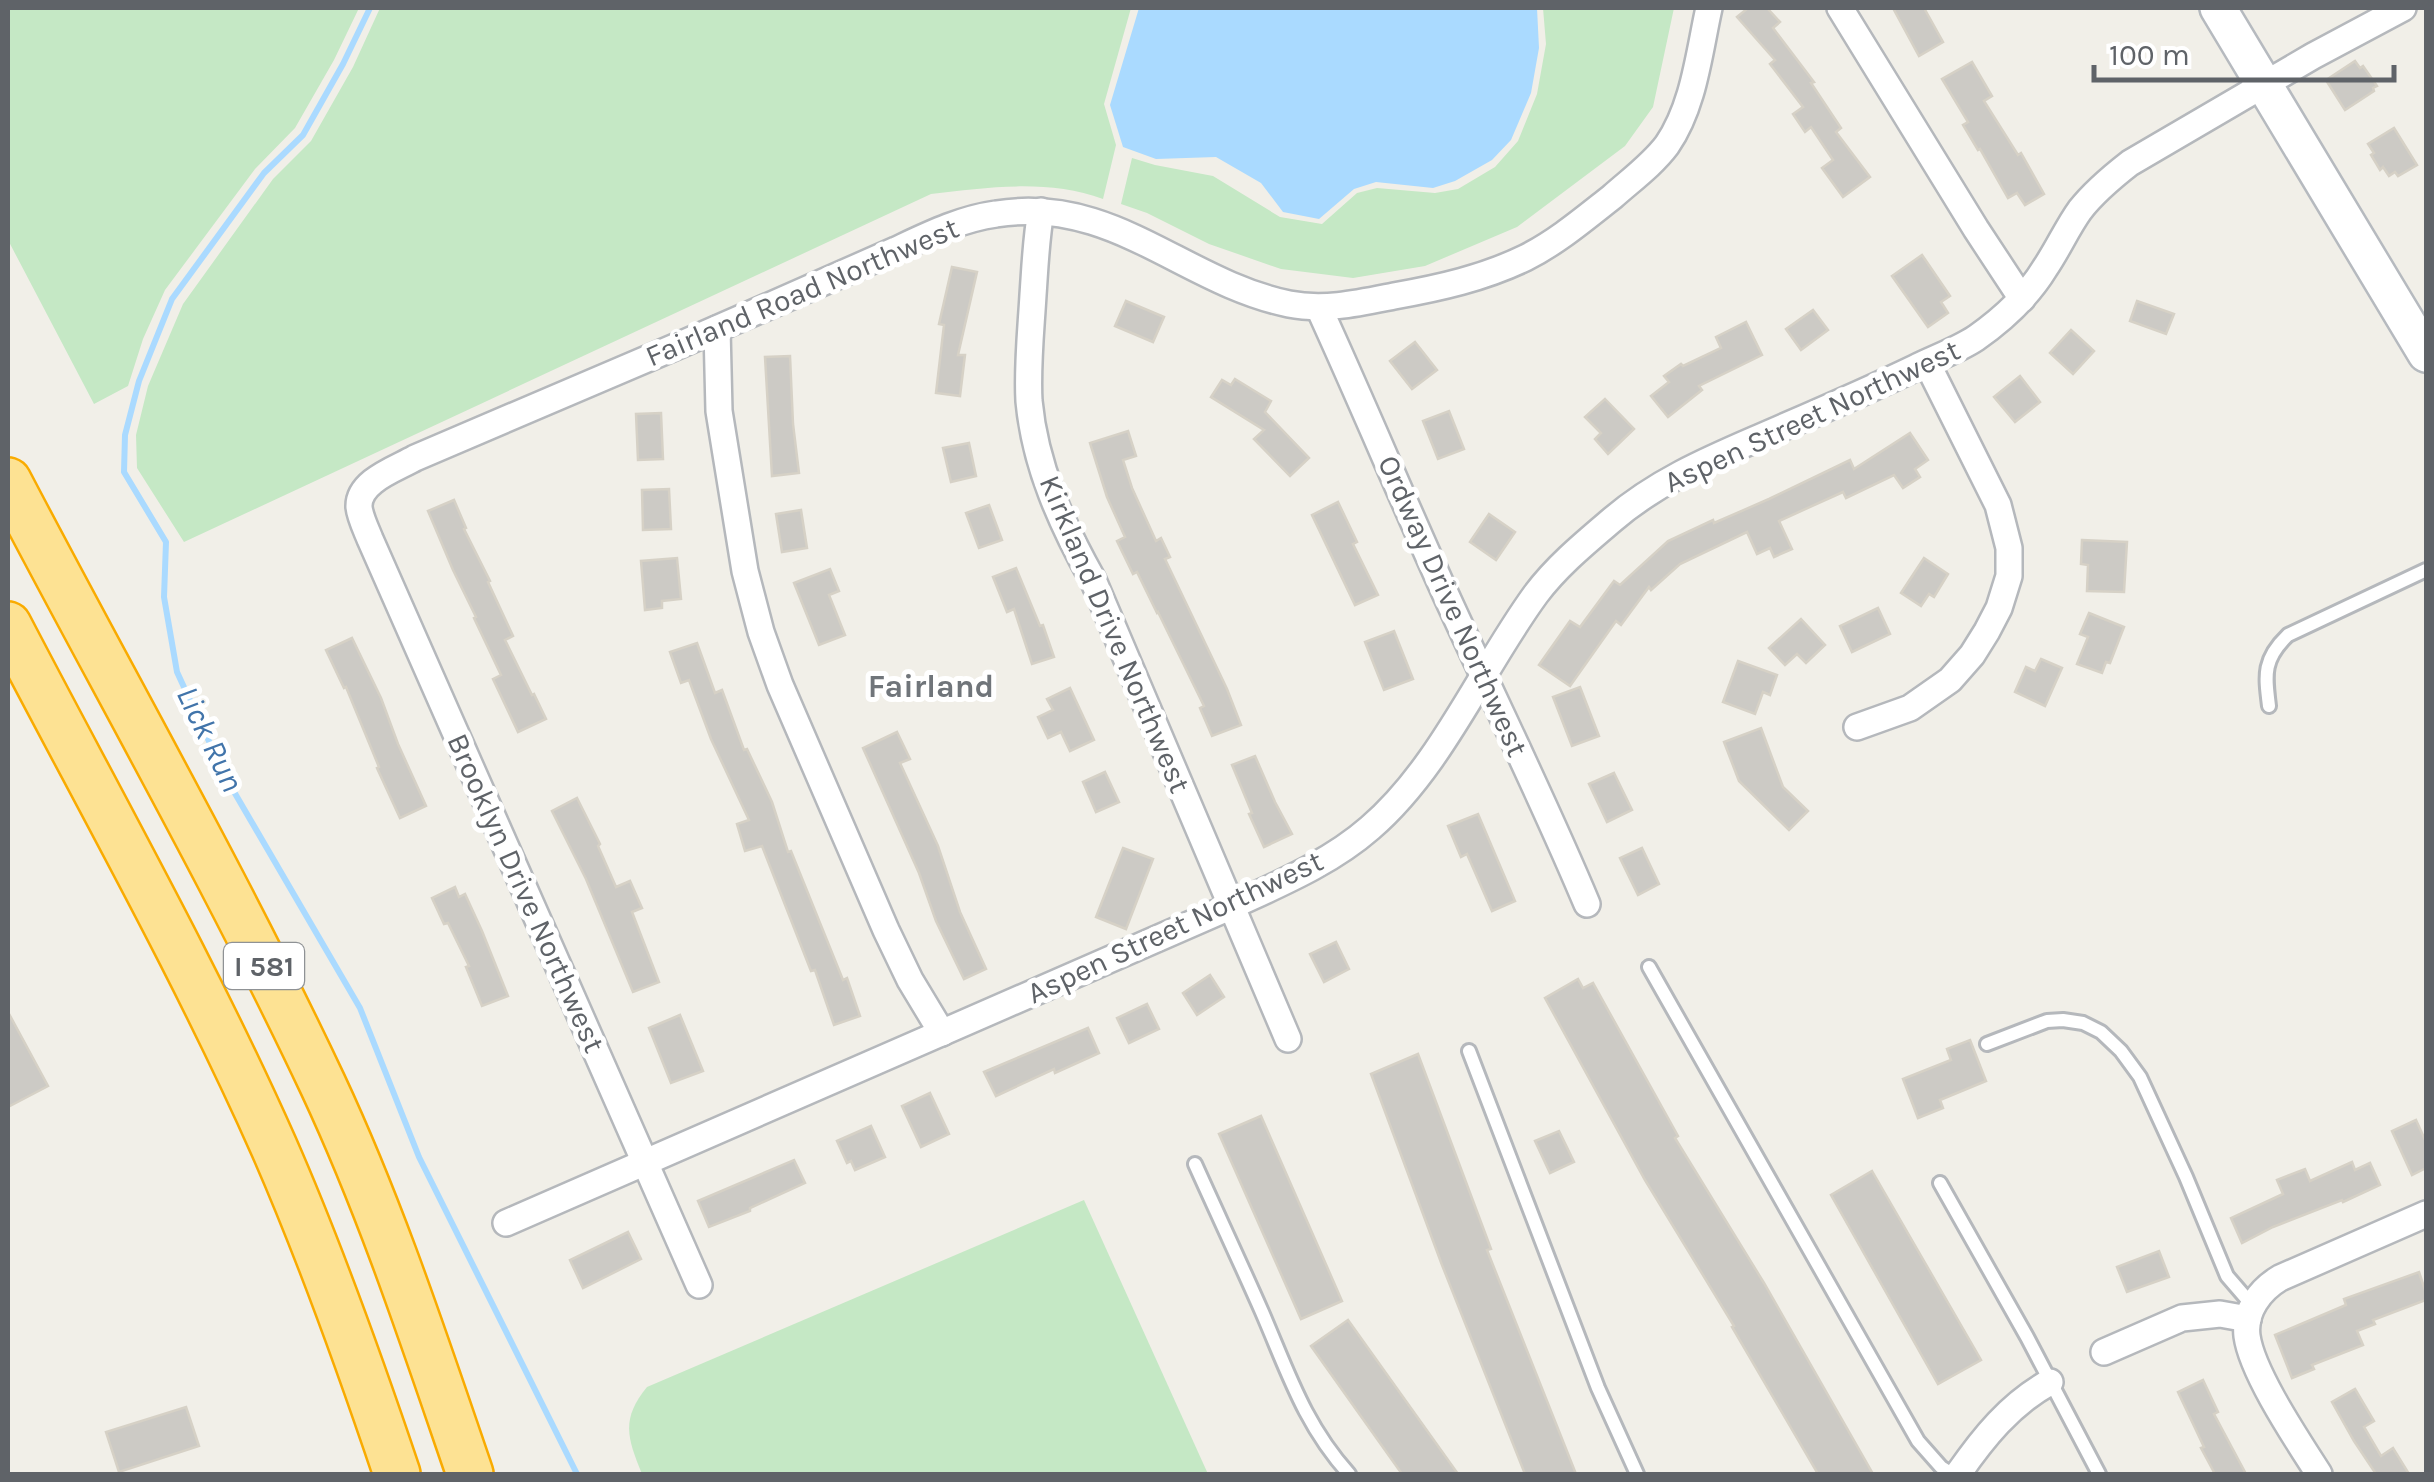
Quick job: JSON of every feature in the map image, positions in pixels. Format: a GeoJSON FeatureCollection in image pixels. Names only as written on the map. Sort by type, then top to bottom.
{"type":"FeatureCollection","features":[{"type":"Feature","properties":{"kind":"highway","name":"I 581"},"geometry":{"type":"LineString","coordinates":[[8,480],[219,878],[324,1088],[408,1294],[470,1474]]}},
{"type":"Feature","properties":{"kind":"highway","name":"I 581"},"geometry":{"type":"LineString","coordinates":[[8,626],[207,1008],[273,1146],[332,1287],[397,1474]]}},
{"type":"Feature","properties":{"kind":"main road"},"geometry":{"type":"LineString","coordinates":[[2218,8],[2426,352]]}},
{"type":"Feature","properties":{"kind":"street","name":"Fairland Road Northwest"},"geometry":{"type":"LineString","coordinates":[[360,498],[372,482],[414,458],[951,225],[992,214],[1041,211],[1100,222],[1262,296],[1319,308],[1418,292],[1486,274],[1524,258],[1580,222],[1650,165],[1668,144],[1690,93],[1709,8]]}},
{"type":"Feature","properties":{"kind":"street"},"geometry":{"type":"LineString","coordinates":[[1840,8],[2022,298]]}},
{"type":"Feature","properties":{"kind":"street","name":"Aspen Street Northwest"},"geometry":{"type":"LineString","coordinates":[[506,1223],[1232,906],[1346,848],[1394,805],[1420,773],[1537,593],[1563,563],[1615,518],[1692,467],[1972,340],[2022,298],[2082,207],[2130,163],[2403,8]]}},
{"type":"Feature","properties":{"kind":"street","name":"Kirkland Drive Northwest"},"geometry":{"type":"LineString","coordinates":[[1041,211],[1028,362],[1036,444],[1048,486],[1092,580],[1288,1040]]}},
{"type":"Feature","properties":{"kind":"street","name":"Ordway Drive Northwest"},"geometry":{"type":"LineString","coordinates":[[1319,308],[1587,904]]}},
{"type":"Feature","properties":{"kind":"street"},"geometry":{"type":"LineString","coordinates":[[717,328],[719,411],[745,571],[761,632],[886,930],[942,1033]]}},
{"type":"Feature","properties":{"kind":"street"},"geometry":{"type":"LineString","coordinates":[[1857,727],[1910,708],[1950,680],[1987,631],[2010,576],[2009,548],[1998,505],[1926,363]]}},
{"type":"Feature","properties":{"kind":"street","name":"Brooklyn Drive Northwest"},"geometry":{"type":"LineString","coordinates":[[360,498],[359,510],[370,539],[700,1285]]}},
{"type":"Feature","properties":{"kind":"street"},"geometry":{"type":"LineString","coordinates":[[2319,1474],[2259,1372],[2247,1336],[2250,1312],[2268,1285],[2280,1278],[2426,1214]]}},
{"type":"Feature","properties":{"kind":"street"},"geometry":{"type":"LineString","coordinates":[[2104,1352],[2182,1318],[2250,1312]]}},
{"type":"Feature","properties":{"kind":"street"},"geometry":{"type":"LineString","coordinates":[[1955,1474],[2006,1414],[2050,1382]]}},
{"type":"Feature","properties":{"kind":"lane"},"geometry":{"type":"LineString","coordinates":[[2269,706],[2265,676],[2268,660],[2288,635],[2426,570]]}},
{"type":"Feature","properties":{"kind":"lane"},"geometry":{"type":"LineString","coordinates":[[1649,967],[1918,1442],[1941,1467],[1955,1474]]}},
{"type":"Feature","properties":{"kind":"lane"},"geometry":{"type":"LineString","coordinates":[[1986,1044],[2047,1021],[2063,1020],[2101,1032],[2121,1050],[2140,1078],[2228,1276],[2250,1312]]}},
{"type":"Feature","properties":{"kind":"lane"},"geometry":{"type":"LineString","coordinates":[[1469,1051],[1598,1388],[1637,1474]]}},
{"type":"Feature","properties":{"kind":"lane"},"geometry":{"type":"LineString","coordinates":[[1195,1164],[1301,1406],[1349,1474]]}},
{"type":"Feature","properties":{"kind":"lane"},"geometry":{"type":"LineString","coordinates":[[1940,1184],[2098,1474]]}},
{"type":"Feature","properties":{"kind":"green space"},"geometry":{"type":"Polygon","coordinates":[[[8,8],[359,8],[295,128],[255,169],[165,290],[128,386],[94,404],[8,240],[8,8]]]}},
{"type":"Feature","properties":{"kind":"green space"},"geometry":{"type":"Polygon","coordinates":[[[380,8],[1131,8],[1104,104],[1116,145],[1103,199],[1040,187],[931,194],[184,542],[137,468],[136,435],[148,386],[183,304],[273,179],[311,141],[353,67],[380,8]]]}},
{"type":"Feature","properties":{"kind":"green space"},"geometry":{"type":"Polygon","coordinates":[[[1543,8],[1674,8],[1653,107],[1625,146],[1517,227],[1425,266],[1353,278],[1281,269],[1209,244],[1121,204],[1132,158],[1213,176],[1280,217],[1322,224],[1357,193],[1377,188],[1435,193],[1458,189],[1495,167],[1518,141],[1537,94],[1546,44],[1543,8]]]}},
{"type":"Feature","properties":{"kind":"green space"},"geometry":{"type":"Polygon","coordinates":[[[1084,1200],[1208,1474],[642,1474],[629,1429],[633,1409],[647,1387],[1084,1200]]]}},
{"type":"Feature","properties":{"kind":"water"},"geometry":{"type":"Polygon","coordinates":[[[1139,8],[1537,8],[1539,48],[1531,93],[1511,140],[1492,160],[1455,181],[1433,188],[1376,182],[1354,189],[1319,219],[1283,212],[1261,183],[1216,157],[1156,159],[1123,147],[1110,105],[1139,8]]]}},
{"type":"Feature","properties":{"kind":"building"},"geometry":{"type":"Polygon","coordinates":[[[1748,8],[1767,8],[1780,22],[1773,28],[1814,82],[1811,83],[1841,128],[1836,132],[1870,177],[1843,197],[1822,168],[1833,160],[1811,127],[1805,132],[1793,114],[1803,107],[1770,64],[1775,60],[1737,17],[1748,8]]]}},
{"type":"Feature","properties":{"kind":"building"},"geometry":{"type":"Polygon","coordinates":[[[1893,8],[1924,8],[1943,42],[1919,56],[1893,8]]]}},
{"type":"Feature","properties":{"kind":"building"},"geometry":{"type":"Polygon","coordinates":[[[2355,61],[2377,86],[2345,110],[2326,80],[2355,61]]]}},
{"type":"Feature","properties":{"kind":"building"},"geometry":{"type":"Polygon","coordinates":[[[1972,62],[1992,96],[1984,101],[2044,194],[2025,205],[2017,193],[2008,198],[1963,125],[1968,122],[1942,79],[1972,62]]]}},
{"type":"Feature","properties":{"kind":"building"},"geometry":{"type":"Polygon","coordinates":[[[2394,128],[2417,165],[2398,176],[2395,172],[2389,176],[2383,167],[2380,170],[2368,144],[2394,128]]]}},
{"type":"Feature","properties":{"kind":"building"},"geometry":{"type":"Polygon","coordinates":[[[1922,255],[1950,296],[1941,302],[1948,313],[1928,327],[1892,276],[1922,255]]]}},
{"type":"Feature","properties":{"kind":"building"},"geometry":{"type":"Polygon","coordinates":[[[952,267],[977,272],[958,355],[965,355],[960,396],[936,393],[944,325],[939,324],[952,267]]]}},
{"type":"Feature","properties":{"kind":"building"},"geometry":{"type":"Polygon","coordinates":[[[1126,301],[1164,317],[1153,342],[1115,326],[1126,301]]]}},
{"type":"Feature","properties":{"kind":"building"},"geometry":{"type":"Polygon","coordinates":[[[2137,301],[2174,314],[2166,334],[2130,321],[2137,301]]]}},
{"type":"Feature","properties":{"kind":"building"},"geometry":{"type":"Polygon","coordinates":[[[1813,310],[1828,330],[1801,350],[1786,329],[1813,310]]]}},
{"type":"Feature","properties":{"kind":"building"},"geometry":{"type":"Polygon","coordinates":[[[1746,322],[1762,355],[1699,386],[1702,390],[1668,417],[1651,396],[1669,382],[1664,376],[1681,364],[1721,348],[1716,337],[1746,322]]]}},
{"type":"Feature","properties":{"kind":"building"},"geometry":{"type":"Polygon","coordinates":[[[2071,330],[2094,351],[2073,374],[2050,353],[2071,330]]]}},
{"type":"Feature","properties":{"kind":"building"},"geometry":{"type":"Polygon","coordinates":[[[1415,342],[1437,370],[1412,389],[1390,361],[1415,342]]]}},
{"type":"Feature","properties":{"kind":"building"},"geometry":{"type":"Polygon","coordinates":[[[790,356],[799,473],[772,476],[765,357],[790,356]]]}},
{"type":"Feature","properties":{"kind":"building"},"geometry":{"type":"Polygon","coordinates":[[[2020,376],[2040,402],[2015,422],[1994,397],[2020,376]]]}},
{"type":"Feature","properties":{"kind":"building"},"geometry":{"type":"Polygon","coordinates":[[[1235,379],[1271,401],[1265,412],[1309,458],[1290,476],[1254,439],[1264,430],[1211,397],[1222,380],[1231,385],[1235,379]]]}},
{"type":"Feature","properties":{"kind":"building"},"geometry":{"type":"Polygon","coordinates":[[[1605,399],[1634,429],[1608,454],[1595,439],[1601,433],[1585,417],[1605,399]]]}},
{"type":"Feature","properties":{"kind":"building"},"geometry":{"type":"Polygon","coordinates":[[[1449,411],[1464,449],[1438,459],[1423,421],[1449,411]]]}},
{"type":"Feature","properties":{"kind":"building"},"geometry":{"type":"Polygon","coordinates":[[[661,413],[663,459],[638,460],[636,414],[661,413]]]}},
{"type":"Feature","properties":{"kind":"building"},"geometry":{"type":"Polygon","coordinates":[[[1128,431],[1136,456],[1123,460],[1132,488],[1156,541],[1161,538],[1170,557],[1165,559],[1241,725],[1212,736],[1200,708],[1204,706],[1137,572],[1133,574],[1117,541],[1125,537],[1090,443],[1128,431]]]}},
{"type":"Feature","properties":{"kind":"building"},"geometry":{"type":"Polygon","coordinates":[[[1910,433],[1928,460],[1915,469],[1920,477],[1903,488],[1894,475],[1846,498],[1843,492],[1779,521],[1792,549],[1774,557],[1770,548],[1757,554],[1747,532],[1680,564],[1651,590],[1649,587],[1621,625],[1616,621],[1570,686],[1539,665],[1570,621],[1580,627],[1614,581],[1620,585],[1668,541],[1850,460],[1854,469],[1910,433]]]}},
{"type":"Feature","properties":{"kind":"building"},"geometry":{"type":"Polygon","coordinates":[[[969,443],[976,476],[951,482],[943,448],[969,443]]]}},
{"type":"Feature","properties":{"kind":"building"},"geometry":{"type":"Polygon","coordinates":[[[669,489],[671,529],[643,530],[642,490],[669,489]]]}},
{"type":"Feature","properties":{"kind":"building"},"geometry":{"type":"Polygon","coordinates":[[[454,500],[513,636],[505,640],[546,719],[518,732],[493,679],[501,675],[428,511],[454,500]]]}},
{"type":"Feature","properties":{"kind":"building"},"geometry":{"type":"Polygon","coordinates":[[[1338,502],[1378,595],[1355,605],[1312,515],[1338,502]]]}},
{"type":"Feature","properties":{"kind":"building"},"geometry":{"type":"Polygon","coordinates":[[[989,505],[1002,540],[979,548],[966,513],[989,505]]]}},
{"type":"Feature","properties":{"kind":"building"},"geometry":{"type":"Polygon","coordinates":[[[801,510],[807,548],[782,552],[776,514],[801,510]]]}},
{"type":"Feature","properties":{"kind":"building"},"geometry":{"type":"Polygon","coordinates":[[[1489,514],[1515,532],[1496,560],[1470,542],[1489,514]]]}},
{"type":"Feature","properties":{"kind":"building"},"geometry":{"type":"Polygon","coordinates":[[[2082,540],[2127,542],[2124,592],[2087,591],[2088,565],[2081,564],[2082,540]]]}},
{"type":"Feature","properties":{"kind":"building"},"geometry":{"type":"Polygon","coordinates":[[[677,558],[681,599],[662,601],[662,608],[645,610],[641,561],[677,558]]]}},
{"type":"Feature","properties":{"kind":"building"},"geometry":{"type":"Polygon","coordinates":[[[1924,558],[1948,574],[1934,597],[1929,594],[1921,606],[1901,593],[1924,558]]]}},
{"type":"Feature","properties":{"kind":"building"},"geometry":{"type":"Polygon","coordinates":[[[1016,568],[1054,657],[1032,664],[1014,609],[1007,612],[993,577],[1016,568]]]}},
{"type":"Feature","properties":{"kind":"building"},"geometry":{"type":"Polygon","coordinates":[[[830,569],[839,591],[829,595],[845,635],[819,645],[794,583],[830,569]]]}},
{"type":"Feature","properties":{"kind":"building"},"geometry":{"type":"Polygon","coordinates":[[[1878,608],[1890,634],[1852,652],[1840,626],[1878,608]]]}},
{"type":"Feature","properties":{"kind":"building"},"geometry":{"type":"Polygon","coordinates":[[[2089,613],[2124,627],[2102,673],[2077,664],[2088,637],[2080,634],[2089,613]]]}},
{"type":"Feature","properties":{"kind":"building"},"geometry":{"type":"Polygon","coordinates":[[[1801,619],[1825,645],[1806,663],[1797,654],[1785,665],[1769,648],[1801,619]]]}},
{"type":"Feature","properties":{"kind":"building"},"geometry":{"type":"Polygon","coordinates":[[[1394,631],[1413,679],[1384,690],[1365,642],[1394,631]]]}},
{"type":"Feature","properties":{"kind":"building"},"geometry":{"type":"Polygon","coordinates":[[[352,638],[426,806],[400,818],[346,687],[326,650],[352,638]]]}},
{"type":"Feature","properties":{"kind":"building"},"geometry":{"type":"Polygon","coordinates":[[[697,643],[715,693],[722,690],[744,750],[747,749],[772,802],[788,852],[791,851],[843,980],[847,978],[860,1016],[834,1025],[762,846],[745,851],[737,824],[749,820],[711,739],[689,680],[681,683],[670,652],[697,643]]]}},
{"type":"Feature","properties":{"kind":"building"},"geometry":{"type":"Polygon","coordinates":[[[2041,659],[2062,668],[2045,706],[2015,692],[2026,667],[2035,671],[2041,659]]]}},
{"type":"Feature","properties":{"kind":"building"},"geometry":{"type":"Polygon","coordinates":[[[1738,661],[1777,675],[1770,695],[1763,692],[1755,714],[1723,702],[1738,661]]]}},
{"type":"Feature","properties":{"kind":"building"},"geometry":{"type":"Polygon","coordinates":[[[1580,687],[1599,736],[1572,746],[1553,697],[1580,687]]]}},
{"type":"Feature","properties":{"kind":"building"},"geometry":{"type":"Polygon","coordinates":[[[1070,688],[1094,740],[1070,751],[1061,732],[1048,738],[1038,717],[1053,710],[1047,699],[1070,688]]]}},
{"type":"Feature","properties":{"kind":"building"},"geometry":{"type":"Polygon","coordinates":[[[1761,728],[1783,787],[1808,811],[1789,830],[1739,781],[1724,742],[1761,728]]]}},
{"type":"Feature","properties":{"kind":"building"},"geometry":{"type":"Polygon","coordinates":[[[897,732],[910,759],[900,763],[938,846],[960,912],[986,969],[964,979],[863,748],[897,732]]]}},
{"type":"Feature","properties":{"kind":"building"},"geometry":{"type":"Polygon","coordinates":[[[1255,756],[1292,834],[1264,847],[1232,765],[1255,756]]]}},
{"type":"Feature","properties":{"kind":"building"},"geometry":{"type":"Polygon","coordinates":[[[1105,772],[1119,802],[1096,812],[1083,782],[1105,772]]]}},
{"type":"Feature","properties":{"kind":"building"},"geometry":{"type":"Polygon","coordinates":[[[1614,773],[1632,810],[1607,822],[1589,784],[1614,773]]]}},
{"type":"Feature","properties":{"kind":"building"},"geometry":{"type":"Polygon","coordinates":[[[577,798],[616,887],[630,881],[642,908],[632,912],[659,982],[633,992],[586,879],[552,811],[577,798]]]}},
{"type":"Feature","properties":{"kind":"building"},"geometry":{"type":"Polygon","coordinates":[[[1478,814],[1515,901],[1492,911],[1467,854],[1461,857],[1448,826],[1478,814]]]}},
{"type":"Feature","properties":{"kind":"building"},"geometry":{"type":"Polygon","coordinates":[[[1123,848],[1153,859],[1126,929],[1096,917],[1123,848]]]}},
{"type":"Feature","properties":{"kind":"building"},"geometry":{"type":"Polygon","coordinates":[[[1642,848],[1659,884],[1638,895],[1620,858],[1642,848]]]}},
{"type":"Feature","properties":{"kind":"building"},"geometry":{"type":"Polygon","coordinates":[[[455,887],[459,897],[465,894],[508,996],[482,1006],[466,967],[469,966],[432,898],[455,887]]]}},
{"type":"Feature","properties":{"kind":"building"},"geometry":{"type":"Polygon","coordinates":[[[1336,942],[1349,969],[1324,982],[1310,954],[1336,942]]]}},
{"type":"Feature","properties":{"kind":"building"},"geometry":{"type":"Polygon","coordinates":[[[1210,975],[1224,997],[1197,1015],[1183,993],[1210,975]]]}},
{"type":"Feature","properties":{"kind":"building"},"geometry":{"type":"Polygon","coordinates":[[[1578,979],[1583,988],[1593,983],[1678,1136],[1675,1138],[1764,1283],[1873,1474],[1818,1474],[1645,1180],[1545,998],[1578,979]]]}},
{"type":"Feature","properties":{"kind":"building"},"geometry":{"type":"Polygon","coordinates":[[[1147,1004],[1159,1029],[1129,1043],[1117,1018],[1147,1004]]]}},
{"type":"Feature","properties":{"kind":"building"},"geometry":{"type":"Polygon","coordinates":[[[8,1012],[48,1086],[8,1107],[8,1012]]]}},
{"type":"Feature","properties":{"kind":"building"},"geometry":{"type":"Polygon","coordinates":[[[680,1015],[703,1071],[671,1083],[649,1028],[680,1015]]]}},
{"type":"Feature","properties":{"kind":"building"},"geometry":{"type":"Polygon","coordinates":[[[1088,1028],[1099,1053],[996,1096],[984,1072],[1088,1028]]]}},
{"type":"Feature","properties":{"kind":"building"},"geometry":{"type":"Polygon","coordinates":[[[1970,1040],[1986,1081],[1940,1100],[1943,1108],[1918,1118],[1903,1079],[1951,1060],[1947,1049],[1970,1040]]]}},
{"type":"Feature","properties":{"kind":"building"},"geometry":{"type":"Polygon","coordinates":[[[1418,1054],[1491,1249],[1487,1250],[1576,1474],[1525,1474],[1442,1265],[1371,1074],[1418,1054]]]}},
{"type":"Feature","properties":{"kind":"building"},"geometry":{"type":"Polygon","coordinates":[[[930,1093],[949,1134],[921,1147],[902,1106],[930,1093]]]}},
{"type":"Feature","properties":{"kind":"building"},"geometry":{"type":"Polygon","coordinates":[[[1261,1116],[1342,1301],[1301,1319],[1219,1134],[1261,1116]]]}},
{"type":"Feature","properties":{"kind":"building"},"geometry":{"type":"Polygon","coordinates":[[[2416,1120],[2426,1142],[2426,1168],[2412,1175],[2392,1131],[2416,1120]]]}},
{"type":"Feature","properties":{"kind":"building"},"geometry":{"type":"Polygon","coordinates":[[[871,1126],[885,1157],[855,1170],[851,1161],[847,1163],[837,1141],[871,1126]]]}},
{"type":"Feature","properties":{"kind":"building"},"geometry":{"type":"Polygon","coordinates":[[[1559,1131],[1574,1162],[1550,1173],[1535,1141],[1559,1131]]]}},
{"type":"Feature","properties":{"kind":"building"},"geometry":{"type":"Polygon","coordinates":[[[794,1160],[805,1183],[709,1227],[698,1201],[794,1160]]]}},
{"type":"Feature","properties":{"kind":"building"},"geometry":{"type":"Polygon","coordinates":[[[2352,1162],[2355,1170],[2370,1163],[2380,1185],[2242,1243],[2231,1218],[2283,1194],[2277,1180],[2305,1169],[2310,1181],[2352,1162]]]}},
{"type":"Feature","properties":{"kind":"building"},"geometry":{"type":"Polygon","coordinates":[[[1872,1171],[1981,1360],[1938,1384],[1831,1195],[1872,1171]]]}},
{"type":"Feature","properties":{"kind":"building"},"geometry":{"type":"Polygon","coordinates":[[[628,1232],[641,1259],[583,1288],[570,1260],[628,1232]]]}},
{"type":"Feature","properties":{"kind":"building"},"geometry":{"type":"Polygon","coordinates":[[[2159,1251],[2169,1277],[2127,1292],[2117,1267],[2159,1251]]]}},
{"type":"Feature","properties":{"kind":"building"},"geometry":{"type":"Polygon","coordinates":[[[2419,1272],[2426,1300],[2373,1320],[2375,1324],[2357,1331],[2363,1345],[2312,1365],[2314,1369],[2292,1378],[2275,1335],[2346,1305],[2344,1299],[2419,1272]]]}},
{"type":"Feature","properties":{"kind":"building"},"geometry":{"type":"Polygon","coordinates":[[[1348,1320],[1458,1474],[1402,1474],[1311,1346],[1348,1320]]]}},
{"type":"Feature","properties":{"kind":"building"},"geometry":{"type":"Polygon","coordinates":[[[2203,1380],[2218,1412],[2214,1414],[2246,1474],[2215,1474],[2201,1448],[2204,1447],[2178,1392],[2203,1380]]]}},
{"type":"Feature","properties":{"kind":"building"},"geometry":{"type":"Polygon","coordinates":[[[2355,1389],[2374,1421],[2364,1427],[2381,1456],[2393,1448],[2409,1474],[2376,1474],[2354,1441],[2332,1402],[2355,1389]]]}},
{"type":"Feature","properties":{"kind":"building"},"geometry":{"type":"Polygon","coordinates":[[[186,1407],[199,1446],[119,1472],[106,1432],[186,1407]]]}},
{"type":"Feature","properties":{"kind":"waterway","name":"Lick Run"},"geometry":{"type":"LineString","coordinates":[[370,8],[303,135],[264,173],[172,299],[139,381],[125,435],[124,472],[166,542],[164,597],[177,672],[226,778],[360,1008],[419,1157],[577,1474]]}},
{"type":"Feature","properties":{"kind":"district","name":"Fairland"},"geometry":{"type":"Point","coordinates":[931,686]}}]}
